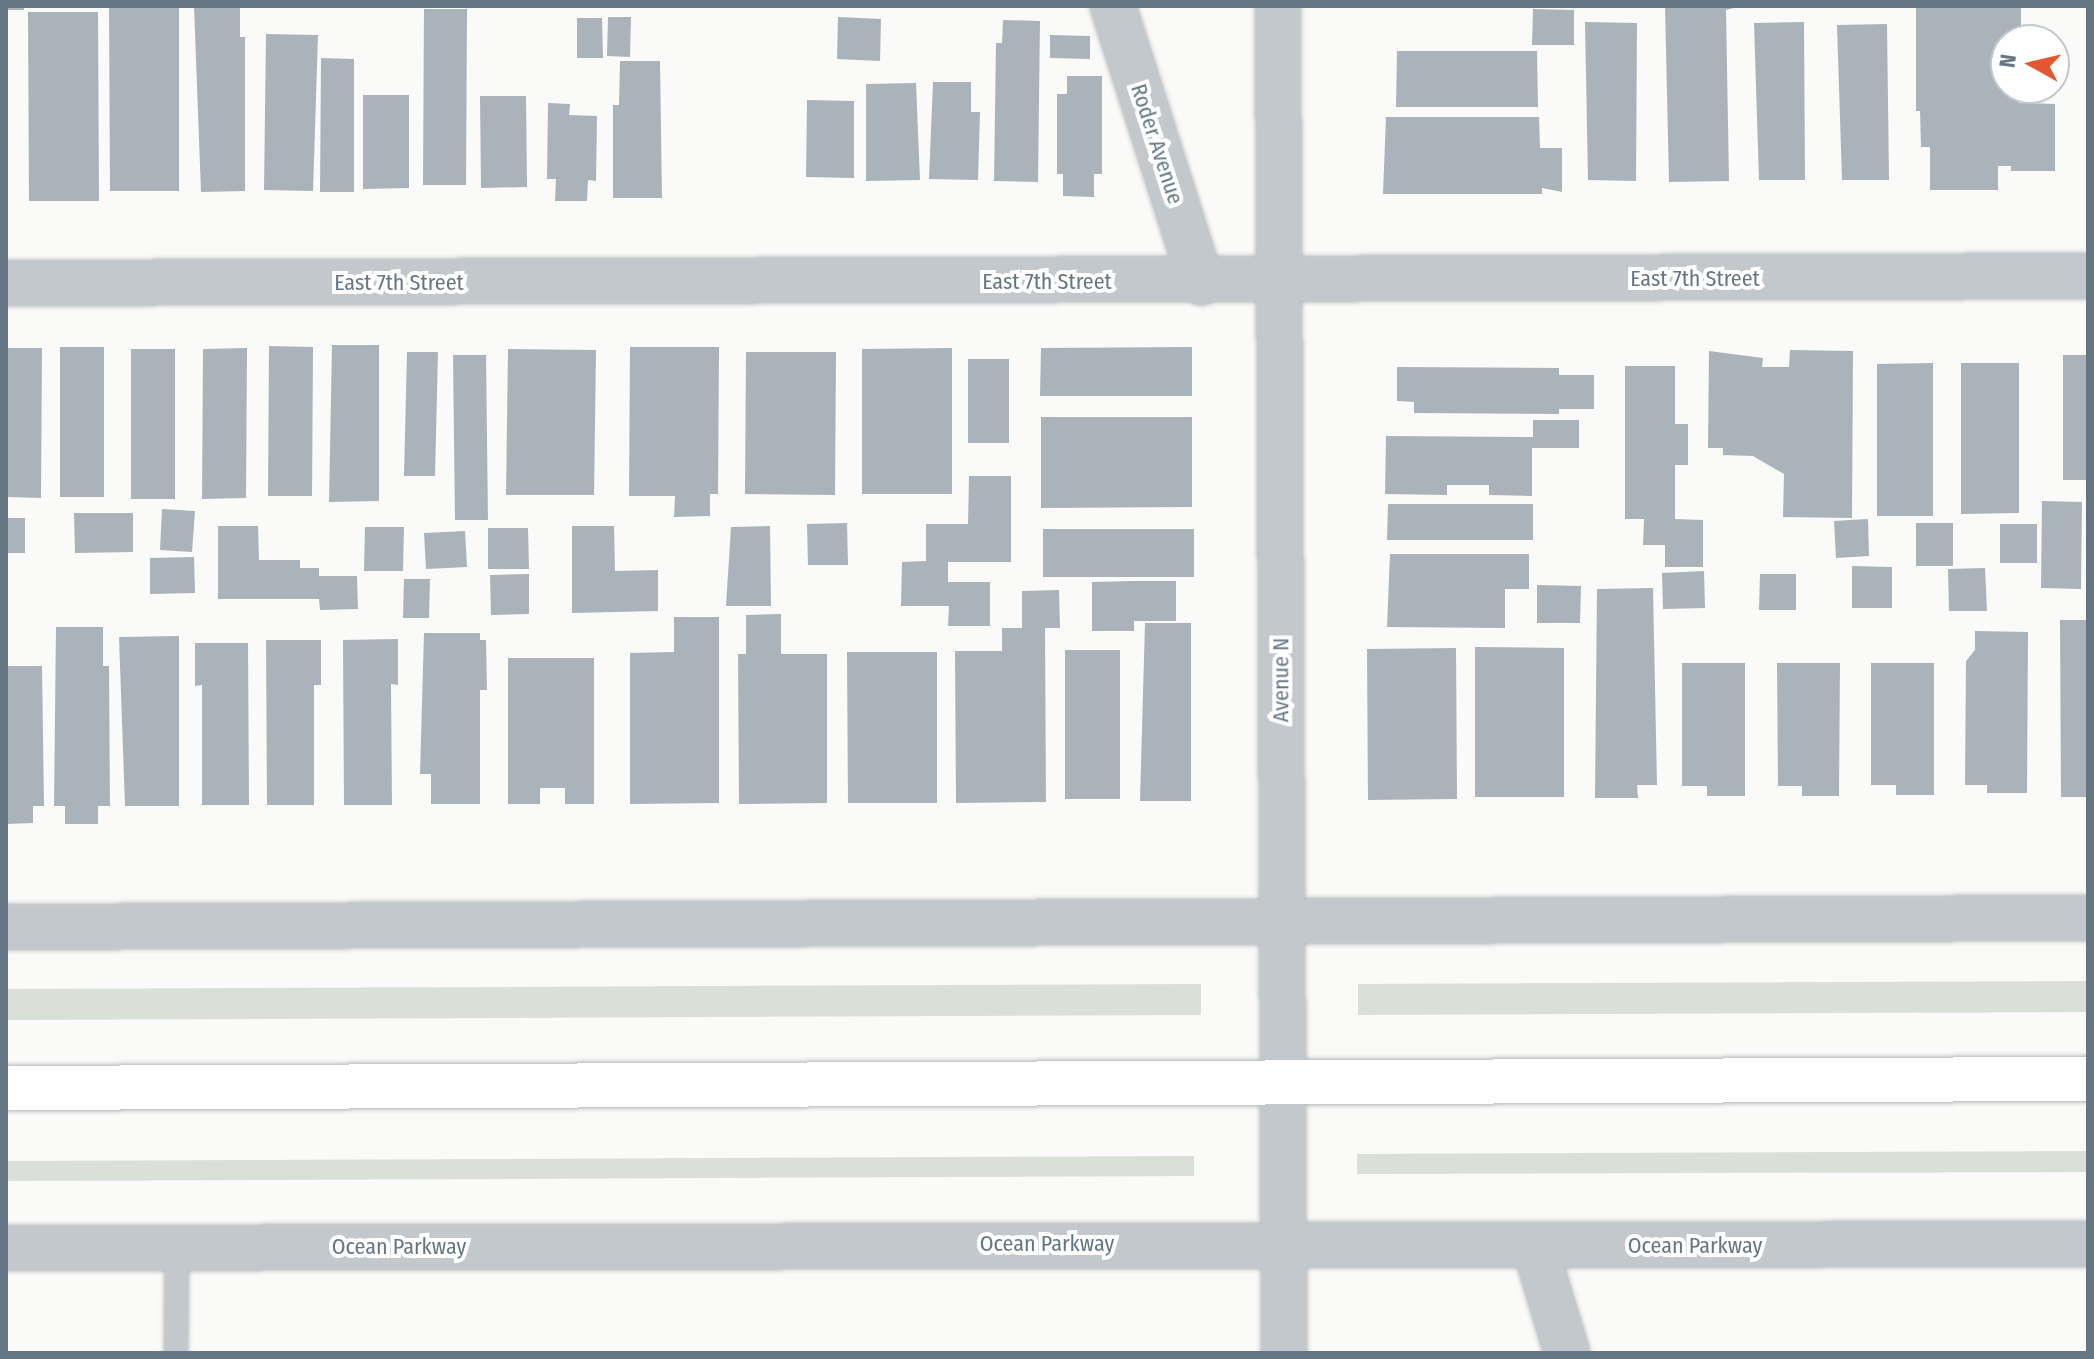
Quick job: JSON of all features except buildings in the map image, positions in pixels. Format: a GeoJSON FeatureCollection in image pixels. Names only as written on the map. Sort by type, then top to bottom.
{"type":"FeatureCollection","features":[{"type":"Feature","properties":{"kind":"main road"},"geometry":{"type":"LineString","coordinates":[[6,1088],[2088,1079]]}},
{"type":"Feature","properties":{"kind":"street","name":"Roder Avenue"},"geometry":{"type":"LineString","coordinates":[[1113,6],[1201,282]]}},
{"type":"Feature","properties":{"kind":"street","name":"Avenue N"},"geometry":{"type":"LineString","coordinates":[[1278,6],[1284,1353]]}},
{"type":"Feature","properties":{"kind":"street","name":"East 7th Street"},"geometry":{"type":"LineString","coordinates":[[6,283],[1279,282],[2088,276]]}},
{"type":"Feature","properties":{"kind":"street"},"geometry":{"type":"LineString","coordinates":[[6,927],[2088,918]]}},
{"type":"Feature","properties":{"kind":"street","name":"Ocean Parkway"},"geometry":{"type":"LineString","coordinates":[[6,1248],[1282,1243],[1535,1247],[2088,1244]]}},
{"type":"Feature","properties":{"kind":"street"},"geometry":{"type":"LineString","coordinates":[[1535,1247],[1567,1353]]}},
{"type":"Feature","properties":{"kind":"lane"},"geometry":{"type":"LineString","coordinates":[[176,1353],[177,1248]]}},
{"type":"Feature","properties":{"kind":"shaded area"},"geometry":{"type":"Polygon","coordinates":[[[2088,981],[2088,1012],[1358,1015],[1358,984],[2088,981]]]}},
{"type":"Feature","properties":{"kind":"shaded area"},"geometry":{"type":"Polygon","coordinates":[[[1201,984],[1201,1015],[6,1020],[6,989],[1201,984]]]}},
{"type":"Feature","properties":{"kind":"shaded area"},"geometry":{"type":"Polygon","coordinates":[[[2088,1151],[2088,1172],[1357,1174],[1357,1154],[2088,1151]]]}},
{"type":"Feature","properties":{"kind":"shaded area"},"geometry":{"type":"Polygon","coordinates":[[[1194,1156],[1194,1176],[6,1181],[6,1161],[1194,1156]]]}}]}
